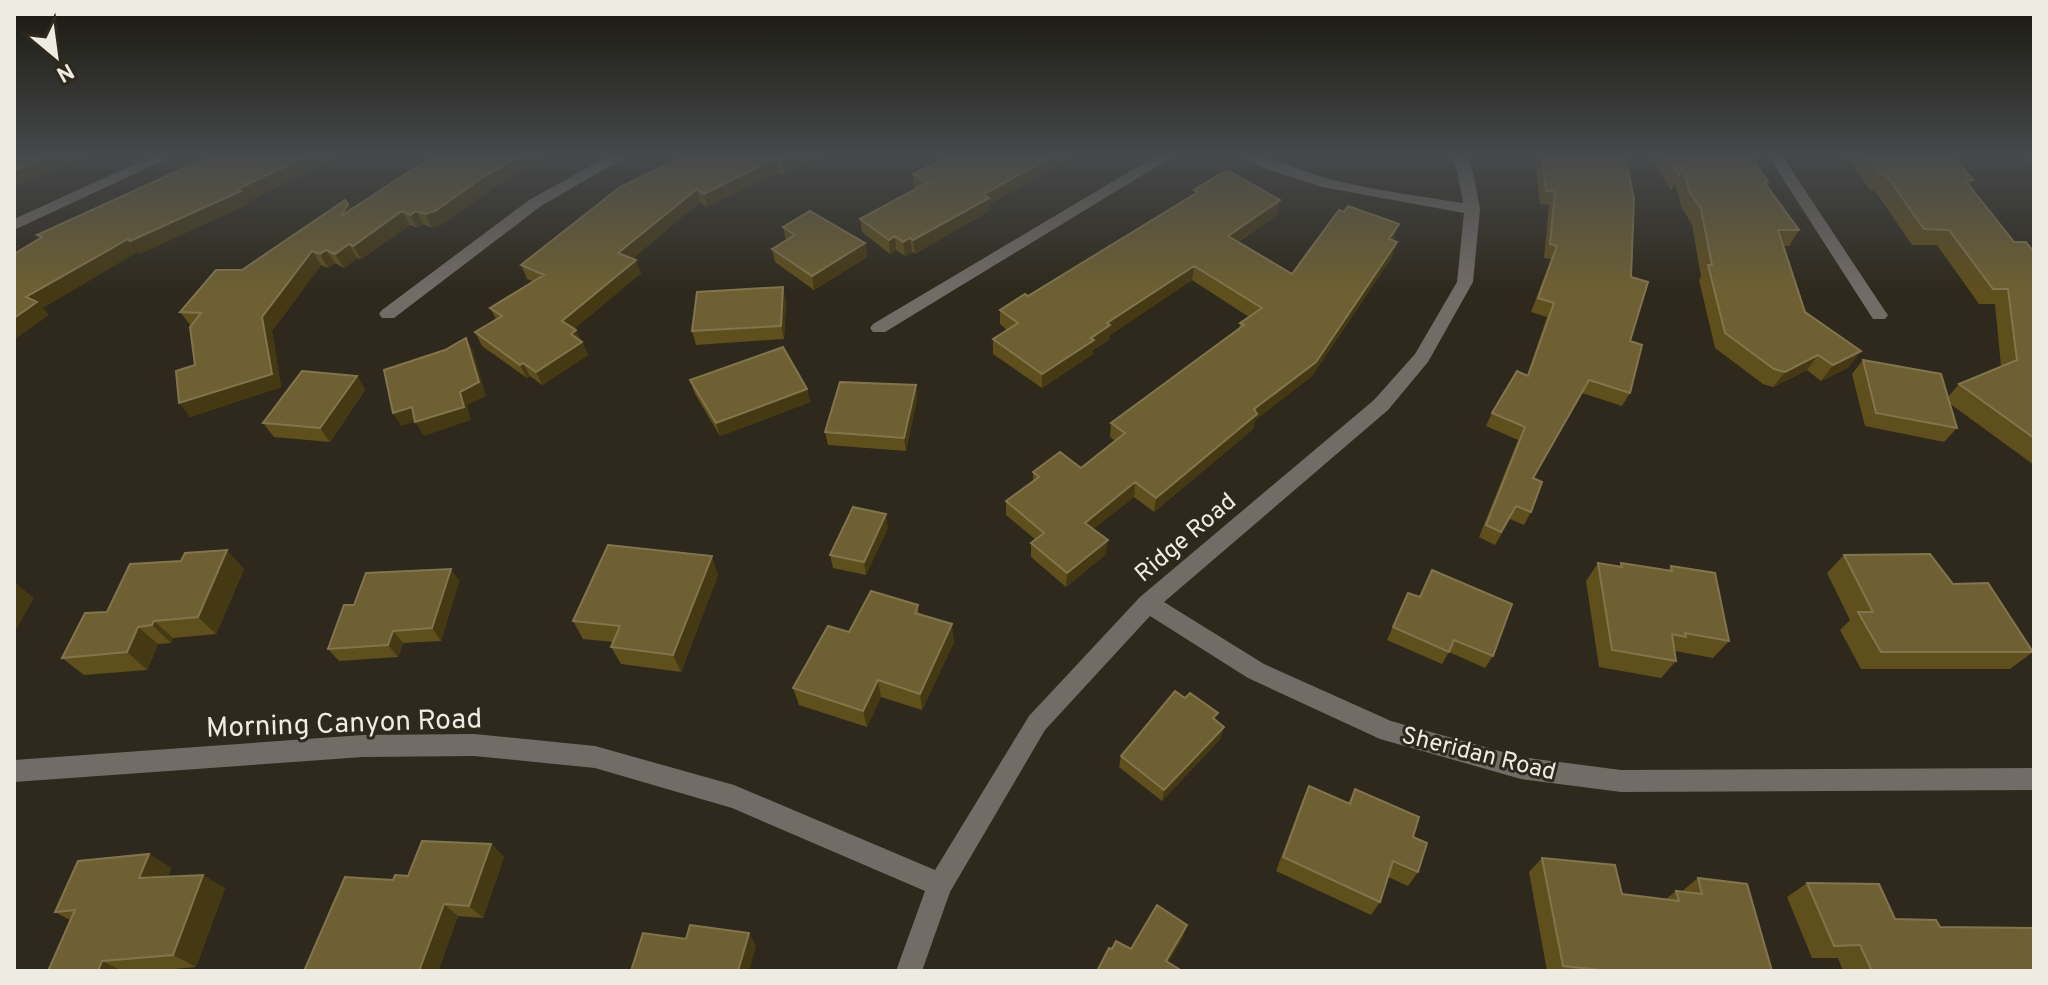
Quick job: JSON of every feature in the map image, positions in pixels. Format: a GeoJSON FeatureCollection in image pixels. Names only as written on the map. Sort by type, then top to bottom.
{"type":"FeatureCollection","features":[{"type":"Feature","properties":{"kind":"street"},"geometry":{"type":"LineString","coordinates":[[14,225],[69,200]]}},
{"type":"Feature","properties":{"kind":"street"},"geometry":{"type":"LineString","coordinates":[[388,314],[540,200]]}},
{"type":"Feature","properties":{"kind":"street"},"geometry":{"type":"LineString","coordinates":[[879,328],[1092,200]]}},
{"type":"Feature","properties":{"kind":"street"},"geometry":{"type":"LineString","coordinates":[[1409,200],[1472,209]]}},
{"type":"Feature","properties":{"kind":"street","name":"Ridge Road"},"geometry":{"type":"LineString","coordinates":[[909,971],[940,885],[1037,723],[1148,603],[1381,405],[1422,358],[1465,282],[1470,200]]}},
{"type":"Feature","properties":{"kind":"street"},"geometry":{"type":"LineString","coordinates":[[1804,200],[1879,315]]}},
{"type":"Feature","properties":{"kind":"street","name":"Sheridan Road"},"geometry":{"type":"LineString","coordinates":[[1148,603],[1256,671],[1336,708],[1388,731],[1521,768],[1621,781],[2034,779]]}},
{"type":"Feature","properties":{"kind":"street","name":"Morning Canyon Road"},"geometry":{"type":"LineString","coordinates":[[14,771],[363,746],[474,745],[595,757],[734,797],[940,885]]}},
{"type":"Feature","properties":{"kind":"building"},"geometry":{"type":"Polygon","coordinates":[[[114,200],[221,200],[130,241],[128,239],[26,297],[37,302],[14,318],[14,254],[42,237],[37,235],[114,200]]]}},
{"type":"Feature","properties":{"kind":"building"},"geometry":{"type":"Polygon","coordinates":[[[345,200],[348,204],[341,216],[366,200],[451,200],[425,214],[416,211],[410,215],[402,211],[353,246],[349,244],[335,254],[326,250],[320,254],[312,251],[262,317],[272,374],[179,403],[176,371],[195,365],[190,327],[201,313],[180,312],[216,270],[242,270],[345,200]]]}},
{"type":"Feature","properties":{"kind":"building"},"geometry":{"type":"Polygon","coordinates":[[[604,200],[683,200],[618,253],[636,260],[562,321],[576,330],[571,334],[582,342],[536,372],[523,363],[520,365],[475,332],[502,316],[490,308],[544,275],[521,265],[604,200]]]}},
{"type":"Feature","properties":{"kind":"building"},"geometry":{"type":"Polygon","coordinates":[[[895,200],[985,200],[913,240],[910,238],[903,242],[895,236],[889,240],[860,219],[895,200]]]}},
{"type":"Feature","properties":{"kind":"building"},"geometry":{"type":"Polygon","coordinates":[[[1185,200],[1280,200],[1228,236],[1292,274],[1339,210],[1344,212],[1348,206],[1399,224],[1389,239],[1397,242],[1316,362],[1254,409],[1257,414],[1156,498],[1135,482],[1085,523],[1108,540],[1067,573],[1031,543],[1044,533],[1006,501],[1039,477],[1033,472],[1060,452],[1081,468],[1125,433],[1111,423],[1244,325],[1240,323],[1262,308],[1194,266],[1107,323],[1110,325],[1091,338],[1094,340],[1042,374],[993,339],[1018,323],[1000,310],[1025,294],[1028,296],[1185,200]]]}},
{"type":"Feature","properties":{"kind":"building"},"geometry":{"type":"Polygon","coordinates":[[[1554,200],[1634,200],[1631,277],[1648,282],[1630,341],[1642,345],[1630,393],[1589,380],[1533,478],[1542,482],[1531,512],[1516,506],[1501,532],[1486,525],[1525,427],[1492,413],[1517,371],[1528,376],[1554,303],[1538,298],[1557,246],[1550,244],[1554,200]]]}},
{"type":"Feature","properties":{"kind":"building"},"geometry":{"type":"Polygon","coordinates":[[[1695,200],[1777,200],[1799,230],[1778,230],[1805,312],[1861,351],[1833,365],[1818,355],[1785,372],[1774,369],[1725,333],[1708,265],[1712,265],[1701,209],[1695,200]]]}},
{"type":"Feature","properties":{"kind":"building"},"geometry":{"type":"Polygon","coordinates":[[[1904,200],[1981,200],[2014,242],[2026,242],[2034,252],[2034,438],[1959,384],[2017,360],[2008,289],[1993,289],[1949,230],[1924,229],[1904,200]]]}},
{"type":"Feature","properties":{"kind":"building"},"geometry":{"type":"Polygon","coordinates":[[[810,211],[865,243],[812,276],[772,249],[795,235],[783,227],[810,211]]]}},
{"type":"Feature","properties":{"kind":"building"},"geometry":{"type":"Polygon","coordinates":[[[783,287],[781,326],[692,331],[697,292],[783,287]]]}},
{"type":"Feature","properties":{"kind":"building"},"geometry":{"type":"Polygon","coordinates":[[[466,338],[479,382],[460,392],[464,407],[415,422],[412,407],[393,413],[384,370],[445,350],[466,338]]]}},
{"type":"Feature","properties":{"kind":"building"},"geometry":{"type":"Polygon","coordinates":[[[783,347],[807,389],[716,423],[690,380],[783,347]]]}},
{"type":"Feature","properties":{"kind":"building"},"geometry":{"type":"Polygon","coordinates":[[[1863,360],[1941,374],[1957,428],[1876,413],[1863,360]]]}},
{"type":"Feature","properties":{"kind":"building"},"geometry":{"type":"Polygon","coordinates":[[[302,371],[357,376],[320,428],[263,423],[302,371]]]}},
{"type":"Feature","properties":{"kind":"building"},"geometry":{"type":"Polygon","coordinates":[[[840,382],[916,385],[904,438],[825,432],[840,382]]]}},
{"type":"Feature","properties":{"kind":"building"},"geometry":{"type":"Polygon","coordinates":[[[853,507],[886,514],[864,562],[830,555],[853,507]]]}},
{"type":"Feature","properties":{"kind":"building"},"geometry":{"type":"Polygon","coordinates":[[[608,545],[712,556],[673,655],[611,647],[620,626],[573,621],[608,545]]]}},
{"type":"Feature","properties":{"kind":"building"},"geometry":{"type":"Polygon","coordinates":[[[227,550],[198,617],[154,621],[152,625],[138,627],[127,652],[62,658],[85,613],[107,612],[130,564],[181,561],[185,553],[227,550]]]}},
{"type":"Feature","properties":{"kind":"building"},"geometry":{"type":"Polygon","coordinates":[[[1930,554],[1953,584],[1988,583],[2033,652],[1881,652],[1858,612],[1873,612],[1844,555],[1930,554]]]}},
{"type":"Feature","properties":{"kind":"building"},"geometry":{"type":"Polygon","coordinates":[[[1598,563],[1622,567],[1621,563],[1672,571],[1671,566],[1715,573],[1729,641],[1685,633],[1686,637],[1672,634],[1676,661],[1612,650],[1598,563]]]}},
{"type":"Feature","properties":{"kind":"building"},"geometry":{"type":"Polygon","coordinates":[[[451,569],[432,628],[393,631],[388,645],[328,649],[344,605],[354,605],[366,573],[451,569]]]}},
{"type":"Feature","properties":{"kind":"building"},"geometry":{"type":"Polygon","coordinates":[[[1432,570],[1512,604],[1493,656],[1454,640],[1449,652],[1393,627],[1408,593],[1420,597],[1432,570]]]}},
{"type":"Feature","properties":{"kind":"building"},"geometry":{"type":"Polygon","coordinates":[[[871,591],[918,605],[915,613],[952,624],[920,694],[878,680],[863,711],[793,688],[828,626],[849,632],[871,591]]]}},
{"type":"Feature","properties":{"kind":"building"},"geometry":{"type":"Polygon","coordinates":[[[1175,691],[1185,698],[1190,693],[1218,713],[1213,718],[1224,727],[1164,790],[1121,756],[1175,691]]]}},
{"type":"Feature","properties":{"kind":"building"},"geometry":{"type":"Polygon","coordinates":[[[1309,786],[1350,804],[1355,789],[1419,817],[1413,837],[1427,843],[1418,872],[1393,861],[1380,902],[1283,857],[1309,786]]]}},
{"type":"Feature","properties":{"kind":"building"},"geometry":{"type":"Polygon","coordinates":[[[422,841],[491,844],[469,906],[444,904],[419,971],[304,971],[345,877],[393,880],[395,875],[408,876],[422,841]]]}},
{"type":"Feature","properties":{"kind":"building"},"geometry":{"type":"Polygon","coordinates":[[[149,854],[139,878],[203,875],[173,955],[102,961],[98,971],[48,971],[75,910],[55,912],[78,861],[149,854]]]}},
{"type":"Feature","properties":{"kind":"building"},"geometry":{"type":"Polygon","coordinates":[[[1542,858],[1615,865],[1622,894],[1679,901],[1676,891],[1702,894],[1698,878],[1747,884],[1772,971],[1610,971],[1563,966],[1542,858]]]}},
{"type":"Feature","properties":{"kind":"building"},"geometry":{"type":"Polygon","coordinates":[[[1807,883],[1879,884],[1895,919],[1936,920],[1940,927],[2034,928],[2034,971],[1872,971],[1860,945],[1834,946],[1807,883]]]}},
{"type":"Feature","properties":{"kind":"building"},"geometry":{"type":"Polygon","coordinates":[[[1157,905],[1187,925],[1166,961],[1182,971],[1097,971],[1116,941],[1131,949],[1157,905]]]}},
{"type":"Feature","properties":{"kind":"building"},"geometry":{"type":"Polygon","coordinates":[[[690,925],[749,933],[738,971],[631,971],[643,933],[686,939],[690,925]]]}}]}
